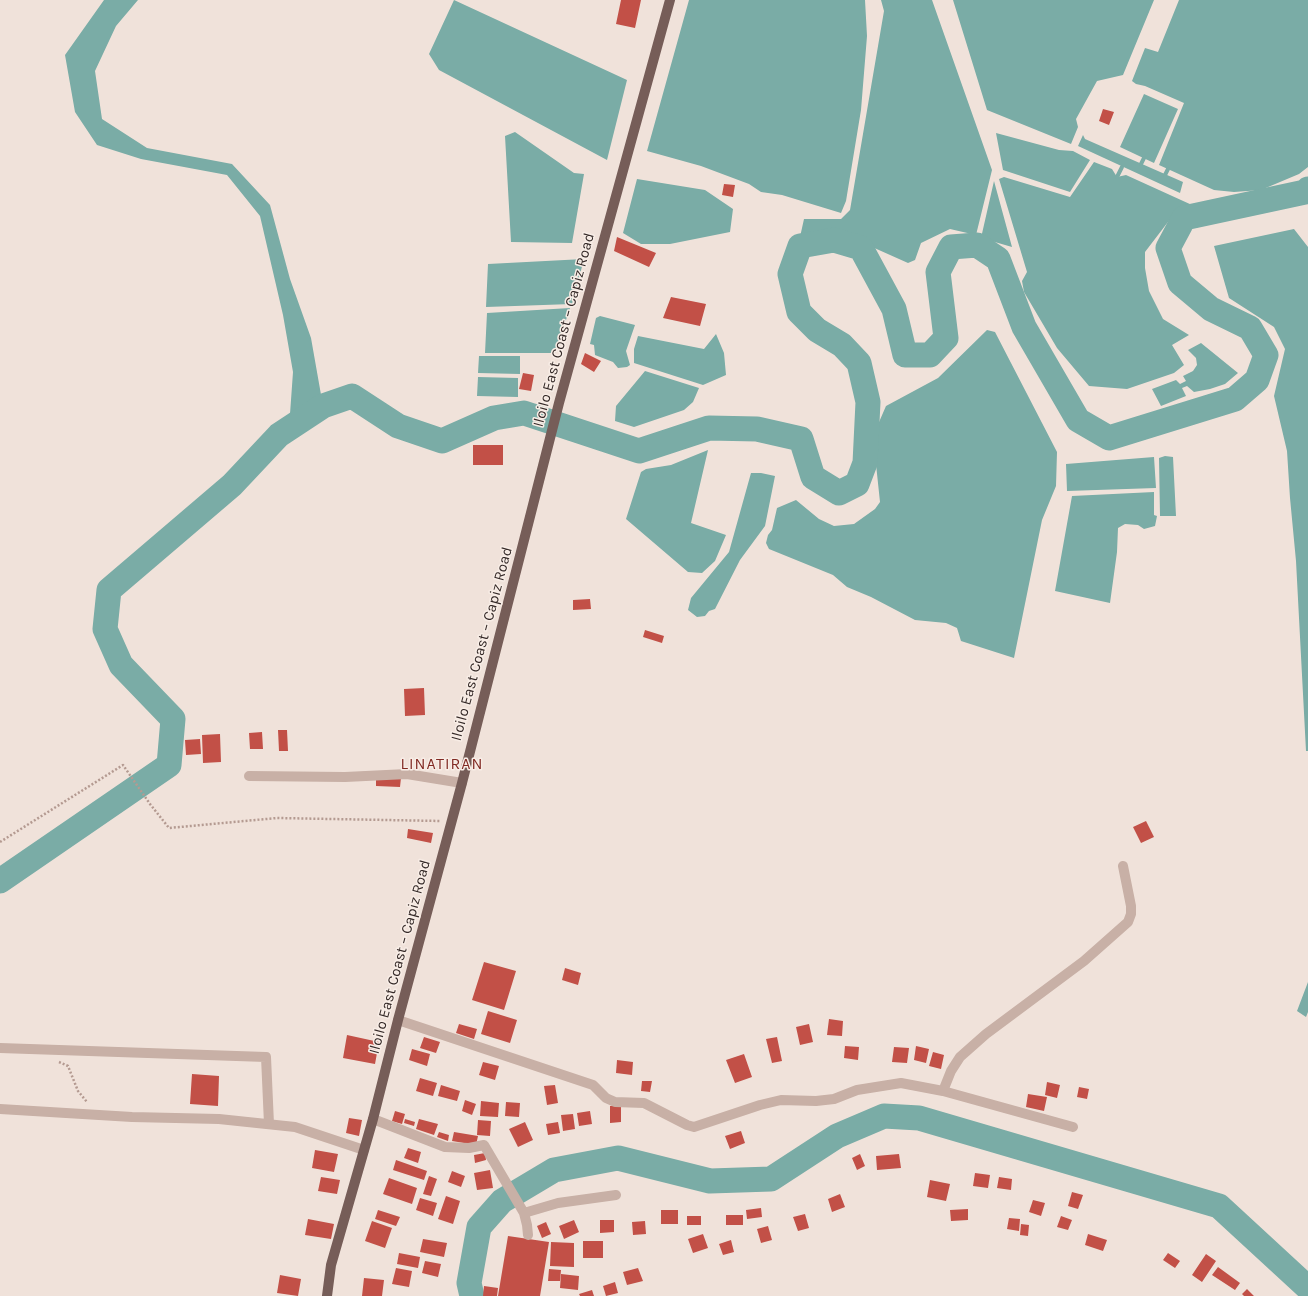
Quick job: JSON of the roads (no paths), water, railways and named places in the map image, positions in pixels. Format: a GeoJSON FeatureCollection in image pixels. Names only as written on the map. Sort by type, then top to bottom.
{"type":"FeatureCollection","features":[{"type":"Feature","properties":{"kind":"main road","name":"Iloilo East Coast – Capiz Road"},"geometry":{"type":"LineString","coordinates":[[327,1296],[331,1264],[373,1119],[462,783],[559,403],[670,0]]}},
{"type":"Feature","properties":{"kind":"street"},"geometry":{"type":"LineString","coordinates":[[249,776],[346,777],[407,774],[462,783]]}},
{"type":"Feature","properties":{"kind":"street"},"geometry":{"type":"LineString","coordinates":[[943,1091],[951,1071],[960,1057],[986,1034],[1084,961],[1128,922],[1131,914],[1131,906],[1123,866]]}},
{"type":"Feature","properties":{"kind":"street"},"geometry":{"type":"LineString","coordinates":[[398,1020],[593,1085],[606,1098],[615,1102],[644,1103],[687,1125],[694,1127],[760,1105],[781,1100],[816,1101],[834,1099],[857,1090],[900,1084],[922,1086],[943,1091],[1073,1127]]}},
{"type":"Feature","properties":{"kind":"street"},"geometry":{"type":"LineString","coordinates":[[0,1048],[266,1057],[269,1124]]}},
{"type":"Feature","properties":{"kind":"street"},"geometry":{"type":"LineString","coordinates":[[0,1109],[132,1117],[219,1119],[269,1124],[295,1127],[364,1150]]}},
{"type":"Feature","properties":{"kind":"street"},"geometry":{"type":"LineString","coordinates":[[373,1119],[445,1147],[468,1148],[484,1145],[524,1213],[528,1235]]}},
{"type":"Feature","properties":{"kind":"street"},"geometry":{"type":"LineString","coordinates":[[524,1213],[558,1203],[616,1195]]}},
{"type":"Feature","properties":{"kind":"water"},"geometry":{"type":"Polygon","coordinates":[[[104,0],[138,0],[116,26],[95,71],[102,119],[147,148],[232,164],[270,205],[290,279],[311,338],[323,406],[290,414],[293,372],[283,315],[260,216],[227,175],[141,159],[97,145],[75,112],[65,55],[104,0]]]}},
{"type":"Feature","properties":{"kind":"water"},"geometry":{"type":"Polygon","coordinates":[[[454,0],[627,80],[607,160],[439,70],[429,54],[454,0]]]}},
{"type":"Feature","properties":{"kind":"water"},"geometry":{"type":"Polygon","coordinates":[[[689,0],[865,0],[867,36],[861,110],[846,201],[841,213],[782,195],[761,192],[749,184],[701,166],[647,151],[689,0]]]}},
{"type":"Feature","properties":{"kind":"water"},"geometry":{"type":"Polygon","coordinates":[[[881,0],[932,0],[992,170],[976,235],[950,229],[921,243],[915,260],[908,263],[843,234],[800,237],[804,219],[841,219],[850,210],[884,11],[881,0]]]}},
{"type":"Feature","properties":{"kind":"water"},"geometry":{"type":"Polygon","coordinates":[[[953,0],[1154,0],[1123,75],[1097,81],[1076,119],[1078,127],[1071,144],[987,110],[953,0]]]}},
{"type":"Feature","properties":{"kind":"water"},"geometry":{"type":"Polygon","coordinates":[[[1179,0],[1308,0],[1308,167],[1299,174],[1261,190],[1234,192],[1214,190],[1159,165],[1184,103],[1145,86],[1136,84],[1132,81],[1145,48],[1158,52],[1179,0]]]}},
{"type":"Feature","properties":{"kind":"water"},"geometry":{"type":"Polygon","coordinates":[[[1144,94],[1178,109],[1154,163],[1120,147],[1144,94]]]}},
{"type":"Feature","properties":{"kind":"water"},"geometry":{"type":"Polygon","coordinates":[[[515,132],[574,173],[584,174],[572,243],[511,242],[505,136],[515,132]]]}},
{"type":"Feature","properties":{"kind":"water"},"geometry":{"type":"Polygon","coordinates":[[[996,133],[1059,150],[1073,151],[1090,160],[1070,192],[1003,170],[996,133]]]}},
{"type":"Feature","properties":{"kind":"water"},"geometry":{"type":"Polygon","coordinates":[[[1083,135],[1085,139],[1183,182],[1180,193],[1078,146],[1083,135]]]}},
{"type":"Feature","properties":{"kind":"water"},"geometry":{"type":"Polygon","coordinates":[[[1094,162],[1112,169],[1117,177],[1126,175],[1192,205],[1171,218],[1145,252],[1145,268],[1149,291],[1163,319],[1189,335],[1172,345],[1184,365],[1174,373],[1127,389],[1089,386],[1057,348],[1024,292],[1022,281],[1027,272],[999,179],[1004,177],[1070,197],[1094,162]]]}},
{"type":"Feature","properties":{"kind":"water"},"geometry":{"type":"Polygon","coordinates":[[[637,179],[705,190],[733,209],[730,232],[670,244],[641,244],[623,233],[637,179]]]}},
{"type":"Feature","properties":{"kind":"water"},"geometry":{"type":"Polygon","coordinates":[[[994,181],[1012,247],[981,238],[994,181]]]}},
{"type":"Feature","properties":{"kind":"water"},"geometry":{"type":"Polygon","coordinates":[[[1294,229],[1308,247],[1308,751],[1306,751],[1296,561],[1287,451],[1274,396],[1285,349],[1274,327],[1229,298],[1214,246],[1294,229]]]}},
{"type":"Feature","properties":{"kind":"water"},"geometry":{"type":"Polygon","coordinates":[[[584,259],[572,304],[486,307],[488,264],[584,259]]]}},
{"type":"Feature","properties":{"kind":"water"},"geometry":{"type":"Polygon","coordinates":[[[570,308],[555,353],[485,353],[487,313],[570,308]]]}},
{"type":"Feature","properties":{"kind":"water"},"geometry":{"type":"Polygon","coordinates":[[[600,316],[635,325],[626,351],[630,365],[627,367],[618,368],[613,362],[595,355],[594,345],[590,344],[596,318],[600,316]]]}},
{"type":"Feature","properties":{"kind":"water"},"geometry":{"type":"Polygon","coordinates":[[[987,330],[995,332],[1057,452],[1056,486],[1042,520],[1014,658],[961,641],[957,628],[946,623],[915,620],[871,597],[847,587],[833,575],[769,549],[766,543],[768,535],[772,530],[777,508],[796,500],[819,519],[834,526],[854,524],[875,509],[880,502],[873,436],[886,406],[938,378],[987,330]]]}},
{"type":"Feature","properties":{"kind":"water"},"geometry":{"type":"Polygon","coordinates":[[[716,334],[724,353],[726,375],[703,385],[634,363],[634,349],[638,336],[704,349],[716,334]]]}},
{"type":"Feature","properties":{"kind":"water"},"geometry":{"type":"Polygon","coordinates":[[[1201,343],[1238,373],[1225,384],[1210,389],[1194,392],[1187,386],[1182,388],[1186,396],[1161,406],[1152,389],[1176,380],[1180,384],[1186,381],[1183,376],[1193,371],[1197,365],[1196,358],[1188,350],[1201,343]]]}},
{"type":"Feature","properties":{"kind":"water"},"geometry":{"type":"Polygon","coordinates":[[[479,356],[520,356],[520,374],[478,373],[479,356]]]}},
{"type":"Feature","properties":{"kind":"water"},"geometry":{"type":"Polygon","coordinates":[[[645,371],[699,388],[693,402],[684,410],[634,427],[615,421],[616,406],[645,371]]]}},
{"type":"Feature","properties":{"kind":"water"},"geometry":{"type":"Polygon","coordinates":[[[478,377],[518,378],[518,397],[477,396],[478,377]]]}},
{"type":"Feature","properties":{"kind":"water"},"geometry":{"type":"Polygon","coordinates":[[[708,450],[691,523],[726,535],[715,561],[702,573],[688,572],[626,519],[641,472],[646,469],[671,465],[708,450]]]}},
{"type":"Feature","properties":{"kind":"water"},"geometry":{"type":"Polygon","coordinates":[[[1165,456],[1173,457],[1176,516],[1160,516],[1159,458],[1165,456]]]}},
{"type":"Feature","properties":{"kind":"water"},"geometry":{"type":"Polygon","coordinates":[[[1154,457],[1156,488],[1067,491],[1066,464],[1154,457]]]}},
{"type":"Feature","properties":{"kind":"water"},"geometry":{"type":"Polygon","coordinates":[[[751,473],[761,473],[775,476],[765,526],[740,560],[715,609],[709,611],[705,616],[697,617],[688,610],[691,598],[729,552],[751,473]]]}},
{"type":"Feature","properties":{"kind":"water"},"geometry":{"type":"Polygon","coordinates":[[[1154,492],[1154,515],[1157,516],[1155,526],[1144,529],[1138,525],[1125,524],[1118,528],[1117,552],[1110,603],[1055,591],[1072,496],[1154,492]]]}},
{"type":"Feature","properties":{"kind":"water"},"geometry":{"type":"Polygon","coordinates":[[[1308,982],[1308,1012],[1306,1017],[1297,1011],[1308,982]]]}},
{"type":"Feature","properties":{"kind":"waterway"},"geometry":{"type":"LineString","coordinates":[[1141,164],[1144,158]]}},
{"type":"Feature","properties":{"kind":"waterway"},"geometry":{"type":"LineString","coordinates":[[1117,177],[1122,167]]}},
{"type":"Feature","properties":{"kind":"waterway"},"geometry":{"type":"LineString","coordinates":[[1165,175],[1168,169]]}},
{"type":"Feature","properties":{"kind":"waterway"},"geometry":{"type":"LineString","coordinates":[[0,881],[169,765],[173,719],[121,665],[105,629],[109,590],[232,485],[279,435],[323,406],[352,396],[398,426],[442,441],[494,418],[524,413],[639,451],[709,428],[757,429],[801,439],[813,477],[839,493],[857,484],[865,463],[868,402],[859,363],[842,345],[817,330],[799,312],[790,274],[800,246],[834,240],[861,248],[894,309],[905,355],[930,355],[946,338],[938,272],[951,247],[977,245],[998,259],[1024,327],[1078,420],[1109,438],[1235,399],[1257,380],[1266,355],[1250,328],[1211,309],[1180,283],[1168,248],[1184,218],[1305,192],[1308,189]]}},
{"type":"Feature","properties":{"kind":"waterway"},"geometry":{"type":"LineString","coordinates":[[472,1296],[469,1283],[479,1227],[502,1201],[554,1170],[618,1158],[710,1181],[771,1179],[837,1136],[884,1116],[919,1118],[1219,1206],[1308,1288]]}},
{"type":"Feature","properties":{"kind":"district","name":"LINATIRAN"},"geometry":{"type":"Point","coordinates":[442,764]}}]}
